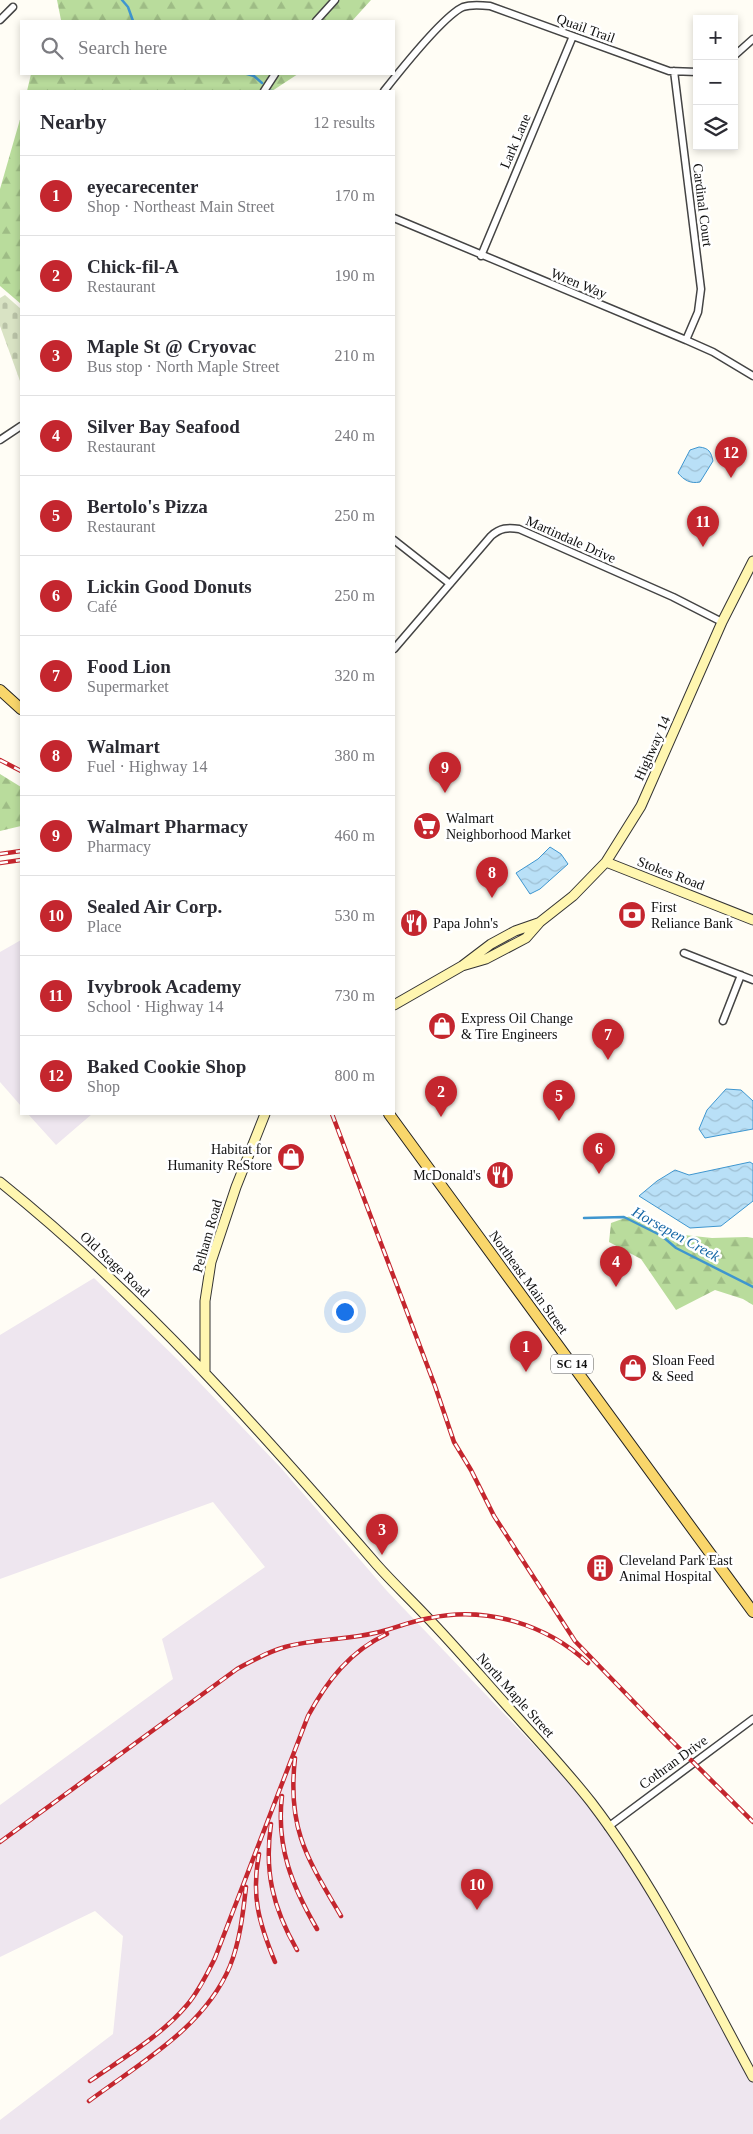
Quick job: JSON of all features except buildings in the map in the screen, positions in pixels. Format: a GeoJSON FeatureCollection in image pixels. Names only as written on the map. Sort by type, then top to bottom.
{"type":"FeatureCollection","features":[{"type":"Feature","properties":{"kind":"main road"},"geometry":{"type":"LineString","coordinates":[[0,690],[20,708]]}},
{"type":"Feature","properties":{"kind":"main road","name":"Northeast Main Street"},"geometry":{"type":"LineString","coordinates":[[390,1115],[751,1605]]}},
{"type":"Feature","properties":{"kind":"street"},"geometry":{"type":"LineString","coordinates":[[317,20],[336,0]]}},
{"type":"Feature","properties":{"kind":"street","name":"Quail Trail"},"geometry":{"type":"LineString","coordinates":[[385,90],[449,16],[467,6],[490,6],[669,71],[693,72]]}},
{"type":"Feature","properties":{"kind":"street"},"geometry":{"type":"LineString","coordinates":[[0,20],[13,7]]}},
{"type":"Feature","properties":{"kind":"street","name":"Lark Lane"},"geometry":{"type":"LineString","coordinates":[[481,256],[573,36]]}},
{"type":"Feature","properties":{"kind":"street"},"geometry":{"type":"LineString","coordinates":[[738,52],[753,39]]}},
{"type":"Feature","properties":{"kind":"street","name":"Cardinal Court"},"geometry":{"type":"LineString","coordinates":[[674,71],[701,289],[698,312],[686,340]]}},
{"type":"Feature","properties":{"kind":"street"},"geometry":{"type":"LineString","coordinates":[[265,90],[274,75]]}},
{"type":"Feature","properties":{"kind":"street","name":"Wren Way"},"geometry":{"type":"LineString","coordinates":[[395,218],[481,256],[686,340],[719,356],[753,376]]}},
{"type":"Feature","properties":{"kind":"street"},"geometry":{"type":"LineString","coordinates":[[0,440],[20,427]]}},
{"type":"Feature","properties":{"kind":"street","name":"Martindale Drive"},"geometry":{"type":"LineString","coordinates":[[395,647],[496,532],[504,528],[517,528],[722,622]]}},
{"type":"Feature","properties":{"kind":"street"},"geometry":{"type":"LineString","coordinates":[[395,541],[450,584]]}},
{"type":"Feature","properties":{"kind":"street","name":"Highway 14"},"geometry":{"type":"LineString","coordinates":[[395,1005],[462,966],[486,959],[526,938],[540,922],[573,896],[606,862],[630,826],[644,800],[722,622],[753,561]]}},
{"type":"Feature","properties":{"kind":"street","name":"Stokes Road"},"geometry":{"type":"LineString","coordinates":[[606,862],[753,920]]}},
{"type":"Feature","properties":{"kind":"street"},"geometry":{"type":"LineString","coordinates":[[684,953],[753,980]]}},
{"type":"Feature","properties":{"kind":"street"},"geometry":{"type":"LineString","coordinates":[[722,1021],[741,975]]}},
{"type":"Feature","properties":{"kind":"street","name":"Pelham Road"},"geometry":{"type":"LineString","coordinates":[[205,1371],[205,1302],[211,1262],[236,1186],[265,1115]]}},
{"type":"Feature","properties":{"kind":"street","name":"Old Stage Road"},"geometry":{"type":"LineString","coordinates":[[0,1182],[82,1251],[205,1371]]}},
{"type":"Feature","properties":{"kind":"street","name":"North Maple Street"},"geometry":{"type":"LineString","coordinates":[[205,1371],[562,1768],[608,1827],[669,1921],[753,2077]]}},
{"type":"Feature","properties":{"kind":"street","name":"Cothran Drive"},"geometry":{"type":"LineString","coordinates":[[608,1827],[753,1719]]}},
{"type":"Feature","properties":{"kind":"shaded area"},"geometry":{"type":"Polygon","coordinates":[[[20,941],[20,1105],[0,1082],[0,952],[20,941]]]}},
{"type":"Feature","properties":{"kind":"shaded area"},"geometry":{"type":"Polygon","coordinates":[[[29,1115],[91,1115],[56,1145],[29,1115]]]}},
{"type":"Feature","properties":{"kind":"shaded area"},"geometry":{"type":"Polygon","coordinates":[[[94,1278],[180,1362],[281,1468],[387,1591],[611,1826],[695,1980],[753,2080],[753,2134],[0,2134],[0,2120],[113,2034],[123,1936],[95,1911],[0,1957],[0,1805],[173,1679],[162,1639],[265,1567],[213,1502],[0,1579],[0,1335],[94,1278]]]}},
{"type":"Feature","properties":{"kind":"green space"},"geometry":{"type":"Polygon","coordinates":[[[57,0],[371,0],[353,20],[61,20],[57,0]]]}},
{"type":"Feature","properties":{"kind":"green space"},"geometry":{"type":"Polygon","coordinates":[[[31,75],[296,75],[274,90],[27,90],[31,75]]]}},
{"type":"Feature","properties":{"kind":"green space"},"geometry":{"type":"Polygon","coordinates":[[[20,119],[20,303],[0,286],[0,189],[20,119]]]}},
{"type":"Feature","properties":{"kind":"green space"},"geometry":{"type":"Polygon","coordinates":[[[5,295],[20,308],[20,381],[0,326],[0,298],[5,295]]]}},
{"type":"Feature","properties":{"kind":"green space"},"geometry":{"type":"Polygon","coordinates":[[[0,774],[20,786],[20,826],[0,831],[0,774]]]}},
{"type":"Feature","properties":{"kind":"green space"},"geometry":{"type":"Polygon","coordinates":[[[636,1214],[652,1217],[684,1235],[712,1238],[753,1238],[753,1305],[743,1299],[715,1290],[676,1310],[641,1259],[609,1242],[611,1223],[636,1214]]]}},
{"type":"Feature","properties":{"kind":"water"},"geometry":{"type":"Polygon","coordinates":[[[699,447],[709,451],[713,461],[700,482],[690,482],[678,473],[690,450],[699,447]]]}},
{"type":"Feature","properties":{"kind":"water"},"geometry":{"type":"Polygon","coordinates":[[[550,847],[561,854],[568,864],[540,889],[530,894],[516,873],[538,859],[550,847]]]}},
{"type":"Feature","properties":{"kind":"water"},"geometry":{"type":"Polygon","coordinates":[[[726,1089],[741,1090],[753,1101],[753,1129],[705,1138],[699,1129],[707,1110],[726,1089]]]}},
{"type":"Feature","properties":{"kind":"water"},"geometry":{"type":"Polygon","coordinates":[[[750,1162],[753,1164],[753,1201],[721,1226],[690,1228],[639,1196],[657,1181],[675,1170],[689,1175],[750,1162]]]}},
{"type":"Feature","properties":{"kind":"waterway"},"geometry":{"type":"LineString","coordinates":[[122,0],[128,7],[133,20]]}},
{"type":"Feature","properties":{"kind":"waterway"},"geometry":{"type":"LineString","coordinates":[[250,75],[262,83]]}},
{"type":"Feature","properties":{"kind":"waterway","name":"Horsepen Creek"},"geometry":{"type":"LineString","coordinates":[[584,1218],[624,1217],[662,1236],[676,1248],[753,1287]]}},
{"type":"Feature","properties":{"kind":"railway"},"geometry":{"type":"LineString","coordinates":[[0,760],[20,770]]}},
{"type":"Feature","properties":{"kind":"railway"},"geometry":{"type":"LineString","coordinates":[[0,854],[20,851]]}},
{"type":"Feature","properties":{"kind":"railway"},"geometry":{"type":"LineString","coordinates":[[0,863],[20,860]]}},
{"type":"Feature","properties":{"kind":"railway"},"geometry":{"type":"LineString","coordinates":[[332,1115],[435,1386],[454,1442],[471,1470],[494,1516],[575,1641],[753,1822]]}},
{"type":"Feature","properties":{"kind":"railway"},"geometry":{"type":"LineString","coordinates":[[0,1842],[237,1669],[266,1654],[285,1647],[307,1642],[364,1635],[430,1618],[472,1614],[514,1621],[534,1628],[571,1649],[588,1663]]}},
{"type":"Feature","properties":{"kind":"railway"},"geometry":{"type":"LineString","coordinates":[[90,2081],[154,2037],[177,2016],[195,1994],[215,1958],[308,1716],[323,1691],[341,1668],[362,1649],[387,1634]]}},
{"type":"Feature","properties":{"kind":"railway"},"geometry":{"type":"LineString","coordinates":[[295,1758],[294,1804],[302,1842],[318,1877],[341,1916]]}},
{"type":"Feature","properties":{"kind":"railway"},"geometry":{"type":"LineString","coordinates":[[282,1796],[281,1832],[288,1866],[300,1897],[317,1929]]}},
{"type":"Feature","properties":{"kind":"railway"},"geometry":{"type":"LineString","coordinates":[[271,1824],[269,1858],[272,1889],[282,1919],[297,1950]]}},
{"type":"Feature","properties":{"kind":"railway"},"geometry":{"type":"LineString","coordinates":[[259,1854],[256,1896],[261,1922],[275,1962]]}},
{"type":"Feature","properties":{"kind":"railway"},"geometry":{"type":"LineString","coordinates":[[89,2101],[149,2058],[188,2026],[219,1988],[230,1966],[236,1947],[241,1927],[246,1887]]}},
{"type":"Feature","properties":{"kind":"place","name":"Baked Cookie Shop"},"geometry":{"type":"Point","coordinates":[731,478]}},
{"type":"Feature","properties":{"kind":"place","name":"Ivybrook Academy"},"geometry":{"type":"Point","coordinates":[703,547]}},
{"type":"Feature","properties":{"kind":"place","name":"Walmart Pharmacy"},"geometry":{"type":"Point","coordinates":[445,793]}},
{"type":"Feature","properties":{"kind":"place","name":"Walmart Neighborhood Market"},"geometry":{"type":"Point","coordinates":[427,826]}},
{"type":"Feature","properties":{"kind":"place","name":"Walmart"},"geometry":{"type":"Point","coordinates":[492,898]}},
{"type":"Feature","properties":{"kind":"place","name":"First Reliance Bank"},"geometry":{"type":"Point","coordinates":[632,915]}},
{"type":"Feature","properties":{"kind":"place","name":"Papa John's"},"geometry":{"type":"Point","coordinates":[414,923]}},
{"type":"Feature","properties":{"kind":"place","name":"Express Oil Change & Tire Engineers"},"geometry":{"type":"Point","coordinates":[442,1026]}},
{"type":"Feature","properties":{"kind":"place","name":"Food Lion"},"geometry":{"type":"Point","coordinates":[608,1060]}},
{"type":"Feature","properties":{"kind":"place","name":"Chick-fil-A"},"geometry":{"type":"Point","coordinates":[441,1117]}},
{"type":"Feature","properties":{"kind":"place","name":"Bertolo's Pizza"},"geometry":{"type":"Point","coordinates":[559,1121]}},
{"type":"Feature","properties":{"kind":"place","name":"Habitat for Humanity ReStore"},"geometry":{"type":"Point","coordinates":[291,1157]}},
{"type":"Feature","properties":{"kind":"place","name":"Lickin Good Donuts"},"geometry":{"type":"Point","coordinates":[599,1174]}},
{"type":"Feature","properties":{"kind":"place","name":"McDonald's"},"geometry":{"type":"Point","coordinates":[500,1175]}},
{"type":"Feature","properties":{"kind":"place","name":"Silver Bay Seafood"},"geometry":{"type":"Point","coordinates":[616,1287]}},
{"type":"Feature","properties":{"kind":"place","name":"Sloan Feed & Seed"},"geometry":{"type":"Point","coordinates":[633,1368]}},
{"type":"Feature","properties":{"kind":"place","name":"eyecarecenter"},"geometry":{"type":"Point","coordinates":[526,1372]}},
{"type":"Feature","properties":{"kind":"place","name":"Maple St @ Cryovac"},"geometry":{"type":"Point","coordinates":[382,1555]}},
{"type":"Feature","properties":{"kind":"place","name":"Cleveland Park East Animal Hospital"},"geometry":{"type":"Point","coordinates":[600,1568]}},
{"type":"Feature","properties":{"kind":"place","name":"Sealed Air Corp."},"geometry":{"type":"Point","coordinates":[477,1910]}}]}
